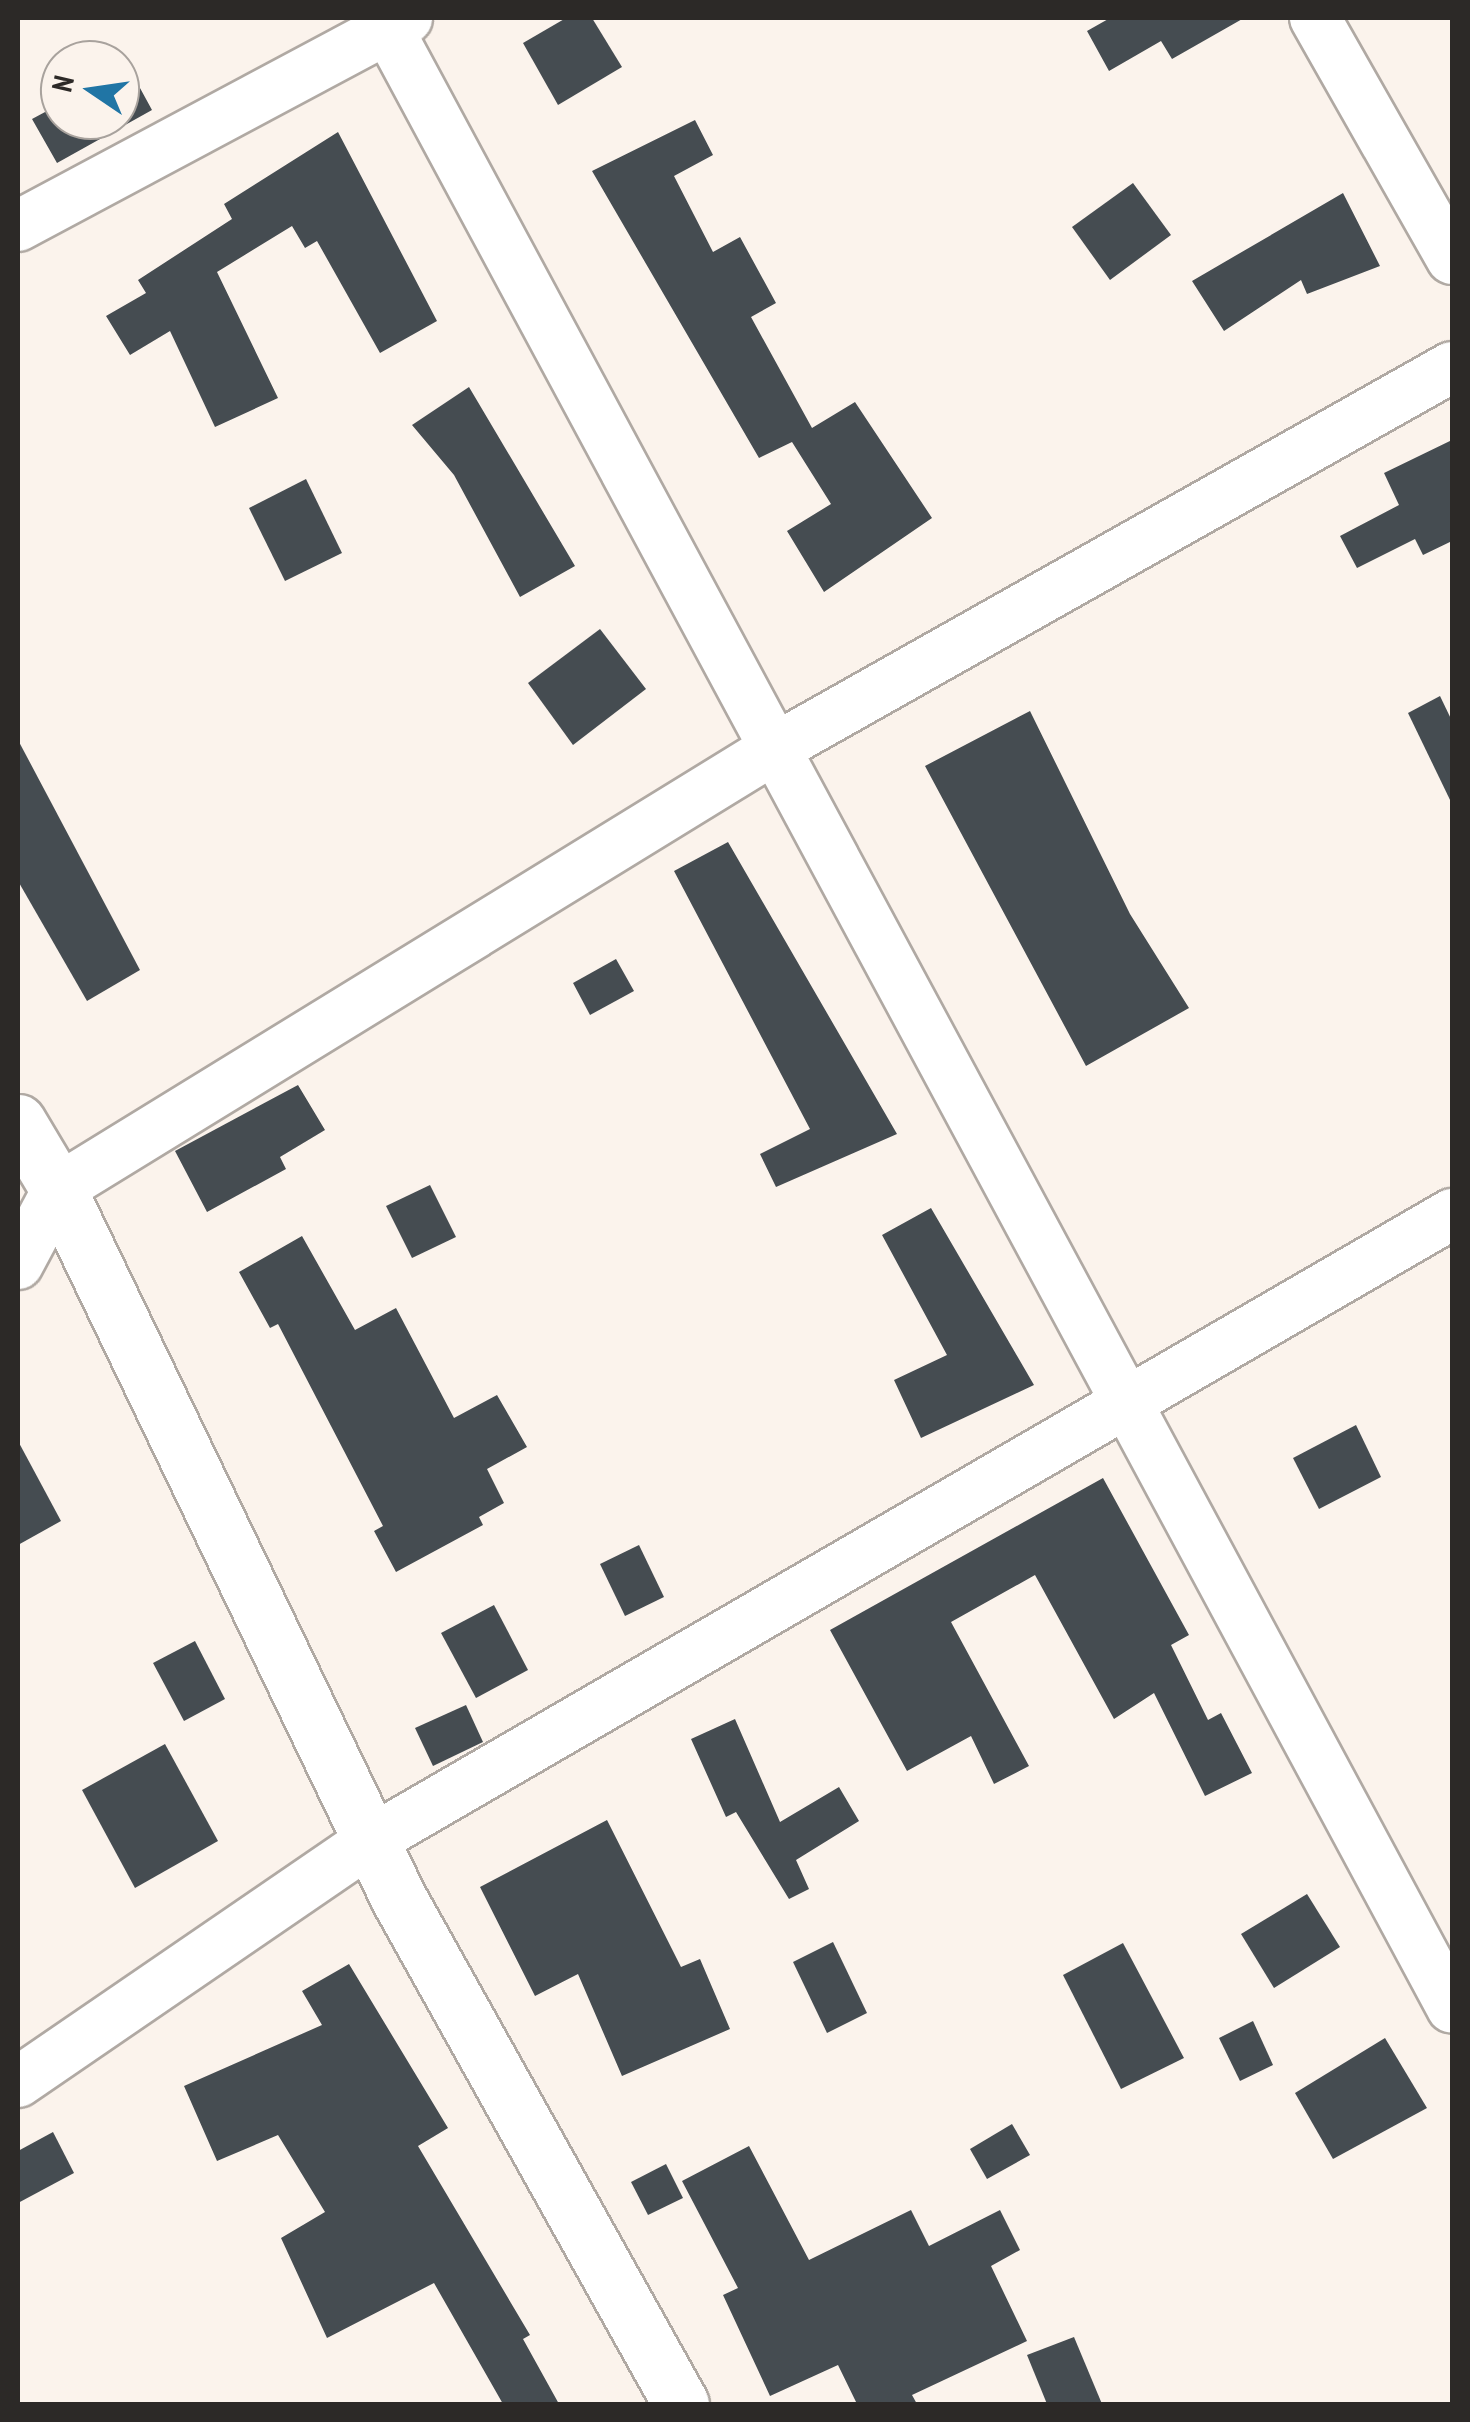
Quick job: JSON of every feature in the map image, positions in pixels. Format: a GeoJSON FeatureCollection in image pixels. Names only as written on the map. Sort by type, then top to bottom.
{"type":"FeatureCollection","features":[{"type":"Feature","properties":{"kind":"main road"},"geometry":{"type":"LineString","coordinates":[[18,1122],[58,1189],[370,1841],[681,2404]]}},
{"type":"Feature","properties":{"kind":"street"},"geometry":{"type":"LineString","coordinates":[[1315,18],[1452,260]]}},
{"type":"Feature","properties":{"kind":"street"},"geometry":{"type":"LineString","coordinates":[[18,226],[392,21],[774,749],[1452,2008]]}},
{"type":"Feature","properties":{"kind":"street"},"geometry":{"type":"LineString","coordinates":[[18,1264],[58,1189],[774,749],[1452,367]]}},
{"type":"Feature","properties":{"kind":"street"},"geometry":{"type":"LineString","coordinates":[[18,2082],[370,1841],[1452,1214]]}},
{"type":"Feature","properties":{"kind":"building"},"geometry":{"type":"Polygon","coordinates":[[[566,18],[592,18],[622,67],[558,105],[523,43],[566,18]]]}},
{"type":"Feature","properties":{"kind":"building"},"geometry":{"type":"Polygon","coordinates":[[[1110,18],[1244,18],[1172,59],[1161,41],[1109,71],[1087,31],[1110,18]]]}},
{"type":"Feature","properties":{"kind":"building"},"geometry":{"type":"Polygon","coordinates":[[[140,88],[152,110],[140,117],[140,88]]]}},
{"type":"Feature","properties":{"kind":"building"},"geometry":{"type":"Polygon","coordinates":[[[40,115],[40,133],[32,119],[40,115]]]}},
{"type":"Feature","properties":{"kind":"building"},"geometry":{"type":"Polygon","coordinates":[[[695,120],[713,155],[674,176],[713,252],[740,237],[776,303],[751,317],[812,428],[855,402],[932,518],[824,592],[787,531],[831,504],[792,442],[759,458],[592,171],[695,120]]]}},
{"type":"Feature","properties":{"kind":"building"},"geometry":{"type":"Polygon","coordinates":[[[338,132],[437,321],[380,353],[317,241],[305,248],[292,226],[217,272],[278,398],[215,427],[170,331],[130,355],[106,316],[146,293],[138,280],[232,219],[224,204],[338,132]]]}},
{"type":"Feature","properties":{"kind":"building"},"geometry":{"type":"Polygon","coordinates":[[[44,140],[98,140],[57,163],[44,140]]]}},
{"type":"Feature","properties":{"kind":"building"},"geometry":{"type":"Polygon","coordinates":[[[1133,183],[1171,235],[1110,280],[1072,227],[1133,183]]]}},
{"type":"Feature","properties":{"kind":"building"},"geometry":{"type":"Polygon","coordinates":[[[1343,193],[1380,266],[1307,294],[1301,280],[1224,331],[1192,281],[1343,193]]]}},
{"type":"Feature","properties":{"kind":"building"},"geometry":{"type":"Polygon","coordinates":[[[469,387],[575,566],[520,597],[454,475],[412,425],[469,387]]]}},
{"type":"Feature","properties":{"kind":"building"},"geometry":{"type":"Polygon","coordinates":[[[1452,440],[1452,541],[1423,555],[1415,539],[1357,568],[1340,536],[1399,505],[1384,473],[1452,440]]]}},
{"type":"Feature","properties":{"kind":"building"},"geometry":{"type":"Polygon","coordinates":[[[306,479],[342,553],[285,581],[249,508],[306,479]]]}},
{"type":"Feature","properties":{"kind":"building"},"geometry":{"type":"Polygon","coordinates":[[[600,629],[646,689],[573,745],[528,683],[600,629]]]}},
{"type":"Feature","properties":{"kind":"building"},"geometry":{"type":"Polygon","coordinates":[[[1440,696],[1452,721],[1452,804],[1408,713],[1440,696]]]}},
{"type":"Feature","properties":{"kind":"building"},"geometry":{"type":"Polygon","coordinates":[[[1030,711],[1130,914],[1189,1008],[1086,1066],[925,766],[1030,711]]]}},
{"type":"Feature","properties":{"kind":"building"},"geometry":{"type":"Polygon","coordinates":[[[18,740],[140,970],[87,1001],[18,881],[18,740]]]}},
{"type":"Feature","properties":{"kind":"building"},"geometry":{"type":"Polygon","coordinates":[[[728,842],[897,1134],[776,1187],[760,1154],[810,1129],[674,871],[728,842]]]}},
{"type":"Feature","properties":{"kind":"building"},"geometry":{"type":"Polygon","coordinates":[[[616,959],[634,991],[590,1015],[573,983],[616,959]]]}},
{"type":"Feature","properties":{"kind":"building"},"geometry":{"type":"Polygon","coordinates":[[[298,1085],[325,1130],[280,1157],[286,1169],[207,1212],[175,1151],[298,1085]]]}},
{"type":"Feature","properties":{"kind":"building"},"geometry":{"type":"Polygon","coordinates":[[[430,1185],[456,1237],[412,1258],[386,1206],[430,1185]]]}},
{"type":"Feature","properties":{"kind":"building"},"geometry":{"type":"Polygon","coordinates":[[[931,1208],[1034,1385],[921,1438],[894,1380],[947,1355],[882,1235],[931,1208]]]}},
{"type":"Feature","properties":{"kind":"building"},"geometry":{"type":"Polygon","coordinates":[[[302,1236],[355,1330],[396,1308],[454,1418],[497,1395],[527,1447],[487,1469],[504,1503],[479,1517],[483,1525],[396,1572],[374,1531],[383,1526],[278,1324],[270,1328],[239,1272],[302,1236]]]}},
{"type":"Feature","properties":{"kind":"building"},"geometry":{"type":"Polygon","coordinates":[[[1356,1425],[1381,1477],[1319,1509],[1293,1458],[1356,1425]]]}},
{"type":"Feature","properties":{"kind":"building"},"geometry":{"type":"Polygon","coordinates":[[[18,1441],[61,1521],[18,1545],[18,1441]]]}},
{"type":"Feature","properties":{"kind":"building"},"geometry":{"type":"Polygon","coordinates":[[[1103,1478],[1189,1635],[1171,1645],[1208,1720],[1221,1713],[1252,1773],[1205,1796],[1154,1693],[1114,1719],[1035,1575],[951,1622],[1029,1766],[994,1784],[971,1736],[907,1771],[830,1630],[1103,1478]]]}},
{"type":"Feature","properties":{"kind":"building"},"geometry":{"type":"Polygon","coordinates":[[[639,1545],[664,1597],[625,1616],[600,1564],[639,1545]]]}},
{"type":"Feature","properties":{"kind":"building"},"geometry":{"type":"Polygon","coordinates":[[[494,1605],[528,1670],[476,1698],[441,1633],[494,1605]]]}},
{"type":"Feature","properties":{"kind":"building"},"geometry":{"type":"Polygon","coordinates":[[[195,1641],[225,1699],[184,1721],[153,1663],[195,1641]]]}},
{"type":"Feature","properties":{"kind":"building"},"geometry":{"type":"Polygon","coordinates":[[[466,1705],[483,1742],[433,1766],[415,1728],[466,1705]]]}},
{"type":"Feature","properties":{"kind":"building"},"geometry":{"type":"Polygon","coordinates":[[[735,1719],[780,1822],[839,1787],[859,1821],[796,1860],[809,1889],[789,1899],[736,1812],[726,1817],[691,1739],[735,1719]]]}},
{"type":"Feature","properties":{"kind":"building"},"geometry":{"type":"Polygon","coordinates":[[[165,1744],[218,1841],[135,1888],[82,1790],[165,1744]]]}},
{"type":"Feature","properties":{"kind":"building"},"geometry":{"type":"Polygon","coordinates":[[[607,1820],[681,1967],[700,1959],[730,2029],[622,2076],[578,1974],[535,1996],[480,1887],[607,1820]]]}},
{"type":"Feature","properties":{"kind":"building"},"geometry":{"type":"Polygon","coordinates":[[[1307,1894],[1340,1947],[1274,1988],[1241,1934],[1307,1894]]]}},
{"type":"Feature","properties":{"kind":"building"},"geometry":{"type":"Polygon","coordinates":[[[833,1942],[867,2013],[827,2033],[793,1962],[833,1942]]]}},
{"type":"Feature","properties":{"kind":"building"},"geometry":{"type":"Polygon","coordinates":[[[1123,1943],[1184,2058],[1121,2089],[1063,1975],[1123,1943]]]}},
{"type":"Feature","properties":{"kind":"building"},"geometry":{"type":"Polygon","coordinates":[[[349,1964],[448,2128],[418,2146],[530,2335],[523,2339],[559,2404],[503,2404],[434,2283],[327,2338],[281,2238],[325,2212],[278,2135],[217,2161],[184,2086],[322,2025],[302,1991],[349,1964]]]}},
{"type":"Feature","properties":{"kind":"building"},"geometry":{"type":"Polygon","coordinates":[[[1253,2021],[1273,2065],[1240,2081],[1219,2038],[1253,2021]]]}},
{"type":"Feature","properties":{"kind":"building"},"geometry":{"type":"Polygon","coordinates":[[[1385,2038],[1427,2108],[1333,2159],[1295,2093],[1385,2038]]]}},
{"type":"Feature","properties":{"kind":"building"},"geometry":{"type":"Polygon","coordinates":[[[1012,2124],[1030,2155],[987,2179],[970,2149],[1012,2124]]]}},
{"type":"Feature","properties":{"kind":"building"},"geometry":{"type":"Polygon","coordinates":[[[53,2132],[74,2173],[18,2203],[18,2151],[53,2132]]]}},
{"type":"Feature","properties":{"kind":"building"},"geometry":{"type":"Polygon","coordinates":[[[749,2146],[809,2260],[911,2210],[929,2246],[1000,2210],[1020,2250],[991,2266],[1027,2341],[912,2395],[917,2404],[857,2404],[838,2365],[770,2396],[723,2295],[738,2288],[682,2181],[749,2146]]]}},
{"type":"Feature","properties":{"kind":"building"},"geometry":{"type":"Polygon","coordinates":[[[666,2164],[683,2198],[648,2215],[631,2182],[666,2164]]]}},
{"type":"Feature","properties":{"kind":"building"},"geometry":{"type":"Polygon","coordinates":[[[1074,2337],[1102,2404],[1047,2404],[1027,2355],[1074,2337]]]}}]}
